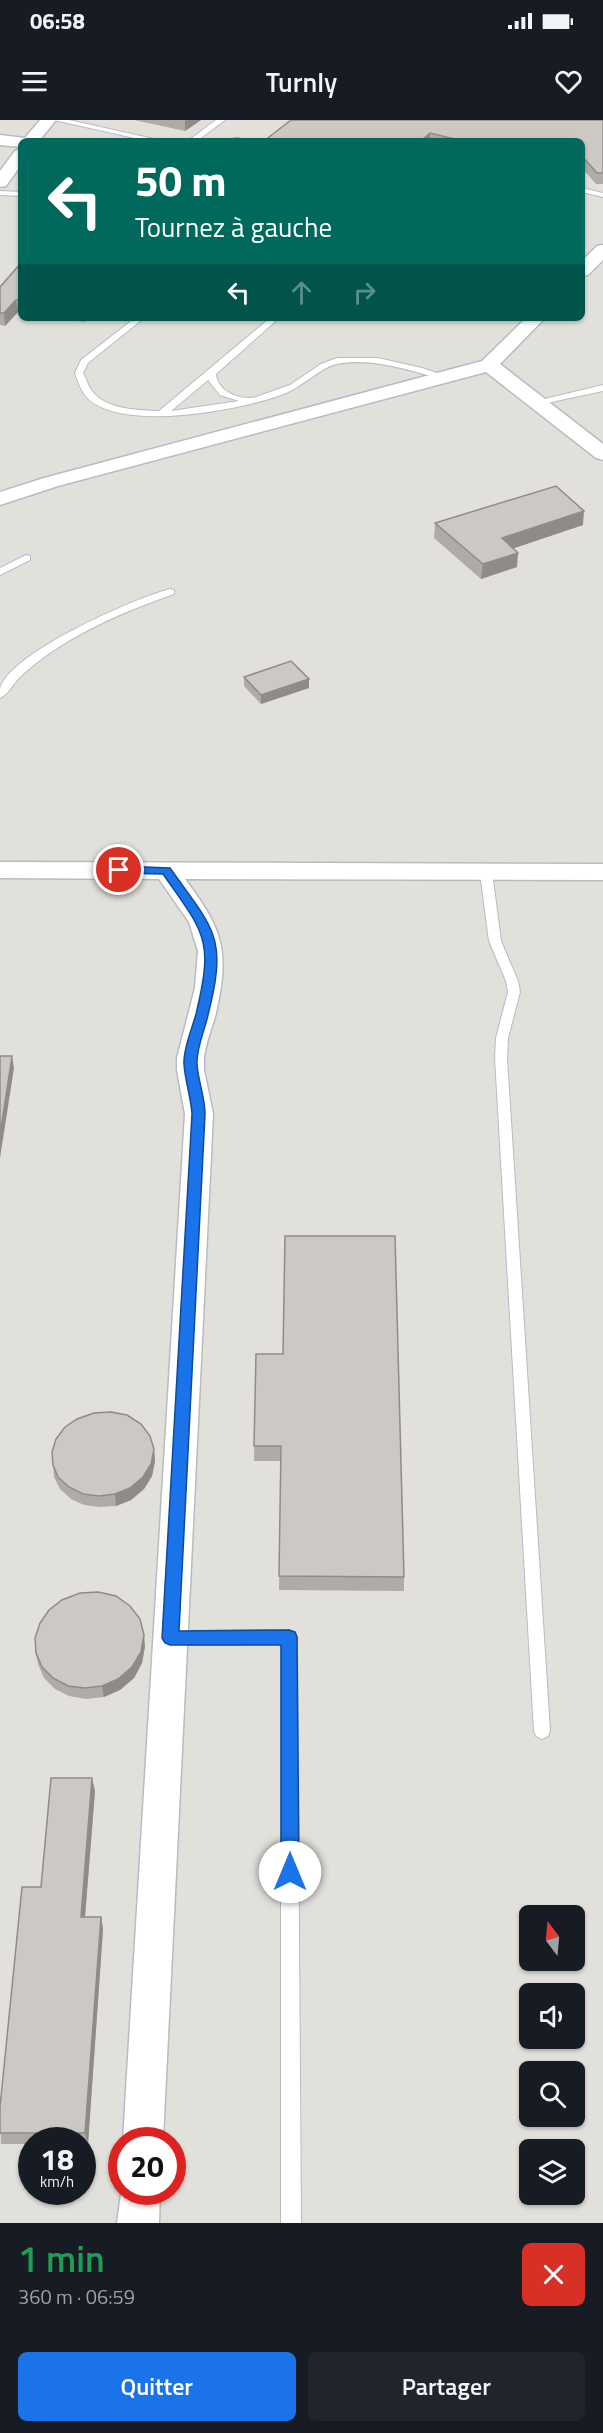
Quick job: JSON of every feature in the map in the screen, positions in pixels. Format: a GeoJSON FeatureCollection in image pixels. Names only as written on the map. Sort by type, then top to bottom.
{"type":"FeatureCollection","features":[{"type":"Feature","properties":{"kind":"street"},"geometry":{"type":"LineString","coordinates":[[33,138],[48,120]]}},
{"type":"Feature","properties":{"kind":"street"},"geometry":{"type":"LineString","coordinates":[[0,140],[18,142]]}},
{"type":"Feature","properties":{"kind":"street"},"geometry":{"type":"LineString","coordinates":[[0,182],[18,158]]}},
{"type":"Feature","properties":{"kind":"street"},"geometry":{"type":"LineString","coordinates":[[585,268],[603,250]]}},
{"type":"Feature","properties":{"kind":"street"},"geometry":{"type":"LineString","coordinates":[[0,499],[51,482],[489,365],[533,321]]}},
{"type":"Feature","properties":{"kind":"street"},"geometry":{"type":"LineString","coordinates":[[489,365],[603,454]]}},
{"type":"Feature","properties":{"kind":"street"},"geometry":{"type":"LineString","coordinates":[[0,870],[603,872]]}},
{"type":"Feature","properties":{"kind":"street"},"geometry":{"type":"LineString","coordinates":[[144,2127],[199,1114],[190,1063],[209,988],[212,960],[210,940],[205,926],[166,870]]}},
{"type":"Feature","properties":{"kind":"street"},"geometry":{"type":"LineString","coordinates":[[138,2223],[139,2205]]}},
{"type":"Feature","properties":{"kind":"lane"},"geometry":{"type":"LineString","coordinates":[[58,120],[99,131],[141,138]]}},
{"type":"Feature","properties":{"kind":"lane"},"geometry":{"type":"LineString","coordinates":[[196,138],[220,120]]}},
{"type":"Feature","properties":{"kind":"lane"},"geometry":{"type":"LineString","coordinates":[[585,191],[603,195]]}},
{"type":"Feature","properties":{"kind":"lane"},"geometry":{"type":"LineString","coordinates":[[0,193],[18,194]]}},
{"type":"Feature","properties":{"kind":"lane"},"geometry":{"type":"LineString","coordinates":[[136,321],[84,362],[79,369],[79,377],[91,394],[109,406],[134,412],[161,414],[209,410],[258,400],[292,387],[324,364],[343,360],[372,360],[445,377]]}},
{"type":"Feature","properties":{"kind":"lane"},"geometry":{"type":"LineString","coordinates":[[161,414],[271,321]]}},
{"type":"Feature","properties":{"kind":"lane"},"geometry":{"type":"LineString","coordinates":[[211,373],[213,384],[222,393],[242,399],[258,400]]}},
{"type":"Feature","properties":{"kind":"lane"},"geometry":{"type":"LineString","coordinates":[[537,402],[603,388]]}},
{"type":"Feature","properties":{"kind":"lane"},"geometry":{"type":"LineString","coordinates":[[0,572],[26,558]]}},
{"type":"Feature","properties":{"kind":"lane"},"geometry":{"type":"LineString","coordinates":[[0,695],[23,668],[60,643],[123,608],[170,592]]}},
{"type":"Feature","properties":{"kind":"lane"},"geometry":{"type":"LineString","coordinates":[[486,872],[495,941],[512,981],[514,993],[502,1038],[501,1058],[542,1731]]}},
{"type":"Feature","properties":{"kind":"lane"},"geometry":{"type":"LineString","coordinates":[[170,1638],[289,1637],[291,2223]]}},
{"type":"Feature","properties":{"kind":"shaded area"},"geometry":{"type":"Polygon","coordinates":[[[0,120],[603,120],[603,2223],[0,2223],[0,120]]]}},
{"type":"Feature","properties":{"kind":"building"},"geometry":{"type":"Polygon","coordinates":[[[291,120],[603,120],[603,173],[597,173],[585,159],[585,138],[451,138],[430,133],[424,138],[268,138],[291,120]]]}},
{"type":"Feature","properties":{"kind":"building"},"geometry":{"type":"Polygon","coordinates":[[[18,266],[18,300],[4,313],[0,313],[0,287],[18,266]]]}},
{"type":"Feature","properties":{"kind":"building"},"geometry":{"type":"Polygon","coordinates":[[[556,486],[584,511],[502,538],[518,553],[483,564],[435,523],[556,486]]]}},
{"type":"Feature","properties":{"kind":"building"},"geometry":{"type":"Polygon","coordinates":[[[291,661],[309,679],[261,695],[244,677],[291,661]]]}},
{"type":"Feature","properties":{"kind":"building"},"geometry":{"type":"Polygon","coordinates":[[[0,1056],[12,1056],[0,1135],[0,1056]]]}},
{"type":"Feature","properties":{"kind":"building"},"geometry":{"type":"Polygon","coordinates":[[[285,1236],[395,1236],[404,1577],[279,1576],[281,1446],[254,1446],[256,1354],[283,1354],[285,1236]]]}},
{"type":"Feature","properties":{"kind":"building"},"geometry":{"type":"Polygon","coordinates":[[[111,1412],[127,1415],[141,1424],[150,1436],[154,1449],[151,1464],[143,1477],[130,1488],[115,1494],[99,1496],[83,1494],[69,1487],[58,1477],[53,1465],[52,1452],[56,1439],[65,1427],[77,1419],[94,1413],[111,1412]]]}},
{"type":"Feature","properties":{"kind":"building"},"geometry":{"type":"Polygon","coordinates":[[[98,1592],[116,1596],[130,1606],[140,1619],[144,1635],[141,1652],[132,1667],[118,1679],[102,1686],[85,1688],[68,1686],[53,1678],[42,1667],[36,1653],[35,1638],[40,1623],[49,1610],[62,1600],[80,1593],[98,1592]]]}},
{"type":"Feature","properties":{"kind":"building"},"geometry":{"type":"Polygon","coordinates":[[[51,1778],[92,1778],[81,1917],[101,1917],[85,2127],[18,2127],[18,2133],[0,2133],[0,2107],[22,1887],[41,1887],[51,1778]]]}},
{"type":"Feature","properties":{"kind":"route"},"geometry":{"type":"LineString","coordinates":[[119,870],[166,870],[205,926],[210,940],[212,960],[209,988],[190,1063],[199,1114],[170,1638],[289,1637],[290,1872]]}}]}
